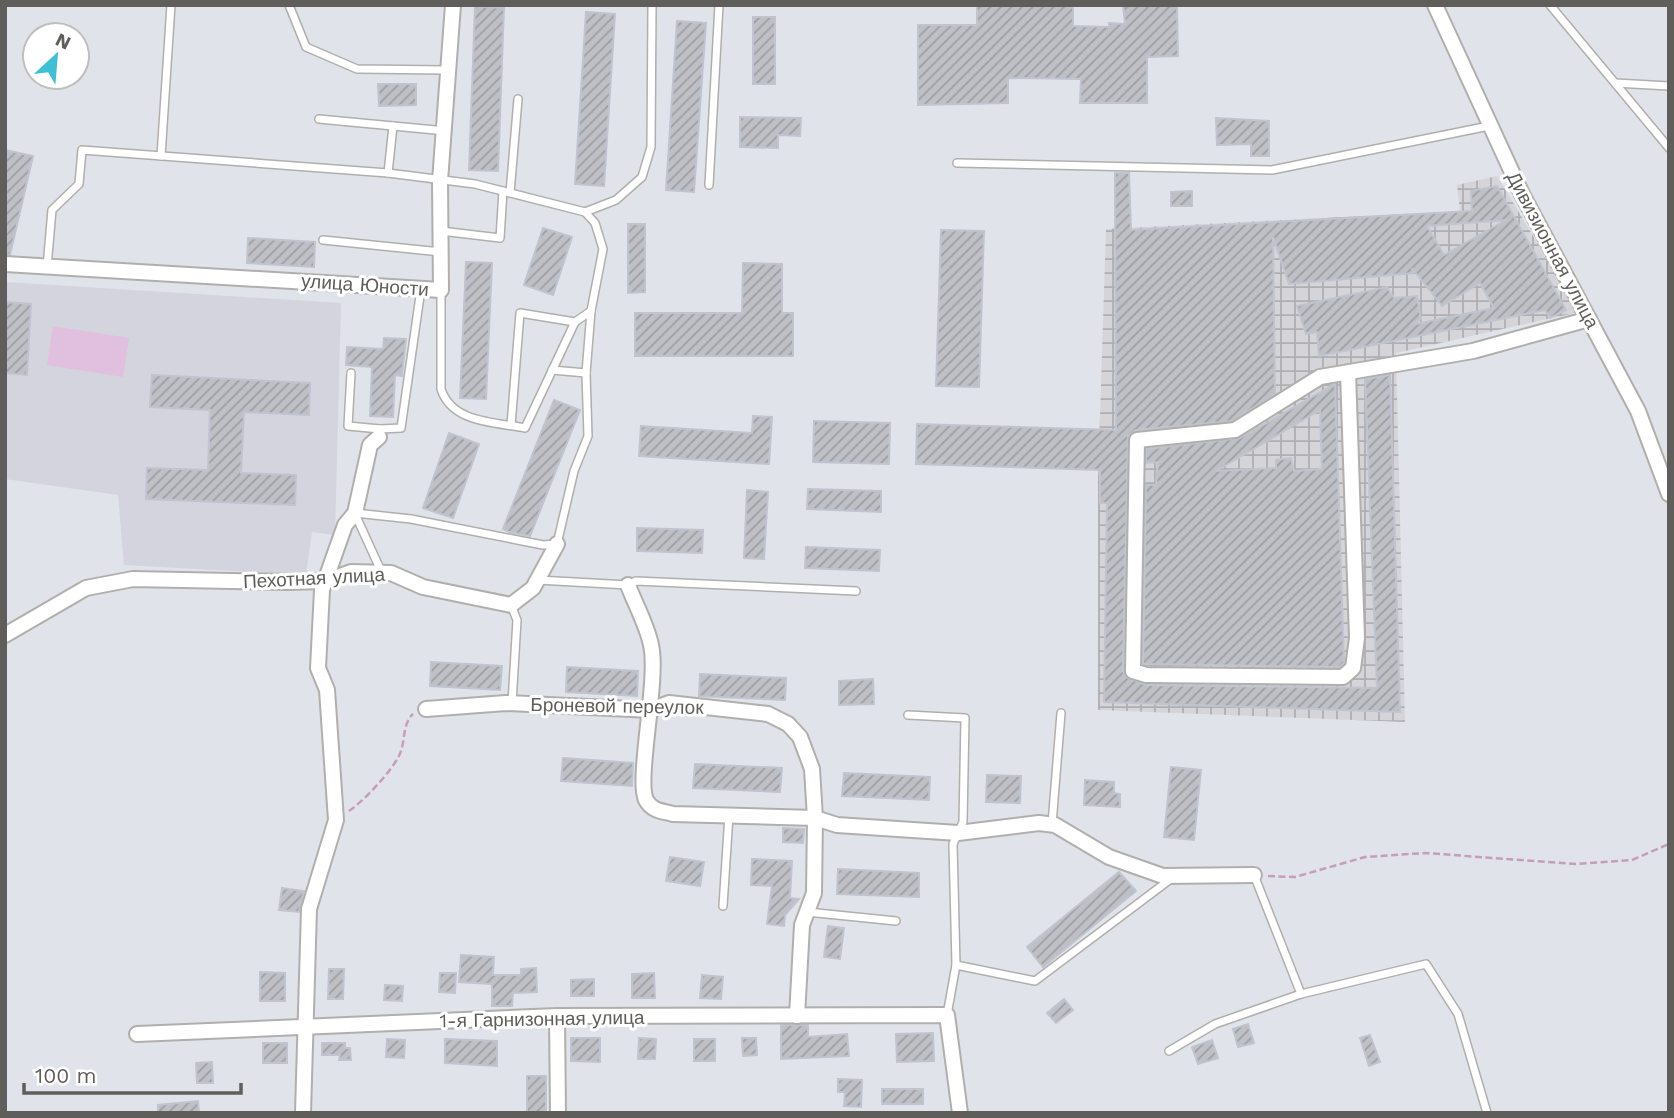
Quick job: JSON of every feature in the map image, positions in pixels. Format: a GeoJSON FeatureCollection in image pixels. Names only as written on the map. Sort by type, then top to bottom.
{"type":"FeatureCollection","features":[{"type":"Feature","properties":{"kind":"street","name":"улица Юности"},"geometry":{"type":"LineString","coordinates":[[5,264],[441,290],[440,181],[446,131],[447,70],[453,5]]}},
{"type":"Feature","properties":{"kind":"street","name":"Дивизионная улица"},"geometry":{"type":"LineString","coordinates":[[1435,5],[1489,126],[1638,411],[1669,494]]}},
{"type":"Feature","properties":{"kind":"street"},"geometry":{"type":"LineString","coordinates":[[1348,372],[1357,638],[1353,668],[1343,677],[1146,675],[1133,671],[1137,440],[1235,430],[1320,377],[1348,372],[1473,351],[1589,319]]}},
{"type":"Feature","properties":{"kind":"street"},"geometry":{"type":"LineString","coordinates":[[303,1113],[309,909],[336,820],[327,690],[318,668],[322,590],[345,525],[355,513],[370,445],[380,433]]}},
{"type":"Feature","properties":{"kind":"street"},"geometry":{"type":"LineString","coordinates":[[512,605],[533,588],[556,544]]}},
{"type":"Feature","properties":{"kind":"street","name":"Пехотная улица"},"geometry":{"type":"LineString","coordinates":[[5,635],[86,588],[133,579],[326,580],[351,572],[391,573],[423,587],[512,605]]}},
{"type":"Feature","properties":{"kind":"street"},"geometry":{"type":"LineString","coordinates":[[628,585],[652,646],[645,798],[654,810],[673,814],[815,818],[837,825],[958,833],[1039,823],[1052,825],[1083,839],[1109,857],[1163,876],[1254,875]]}},
{"type":"Feature","properties":{"kind":"street","name":"Броневой переулок"},"geometry":{"type":"LineString","coordinates":[[426,709],[512,704],[651,710],[669,703],[768,714],[788,724],[800,737],[812,769],[815,818],[814,893],[802,926],[797,1016]]}},
{"type":"Feature","properties":{"kind":"street"},"geometry":{"type":"LineString","coordinates":[[947,1015],[960,1113]]}},
{"type":"Feature","properties":{"kind":"street","name":"1-я Гарнизонная улица"},"geometry":{"type":"LineString","coordinates":[[137,1034],[557,1016],[947,1015]]}},
{"type":"Feature","properties":{"kind":"street"},"geometry":{"type":"LineString","coordinates":[[557,1016],[558,1113]]}},
{"type":"Feature","properties":{"kind":"lane"},"geometry":{"type":"LineString","coordinates":[[161,156],[170,5]]}},
{"type":"Feature","properties":{"kind":"lane"},"geometry":{"type":"LineString","coordinates":[[289,5],[306,47],[357,69],[447,70]]}},
{"type":"Feature","properties":{"kind":"lane"},"geometry":{"type":"LineString","coordinates":[[585,212],[616,200],[642,177],[651,147],[652,5]]}},
{"type":"Feature","properties":{"kind":"lane"},"geometry":{"type":"LineString","coordinates":[[709,185],[719,5]]}},
{"type":"Feature","properties":{"kind":"lane"},"geometry":{"type":"LineString","coordinates":[[1550,5],[1669,148]]}},
{"type":"Feature","properties":{"kind":"lane"},"geometry":{"type":"LineString","coordinates":[[1615,83],[1669,86]]}},
{"type":"Feature","properties":{"kind":"lane"},"geometry":{"type":"LineString","coordinates":[[440,231],[500,237],[518,99]]}},
{"type":"Feature","properties":{"kind":"lane"},"geometry":{"type":"LineString","coordinates":[[319,120],[446,131]]}},
{"type":"Feature","properties":{"kind":"lane"},"geometry":{"type":"LineString","coordinates":[[388,173],[393,126]]}},
{"type":"Feature","properties":{"kind":"lane"},"geometry":{"type":"LineString","coordinates":[[957,163],[1272,170],[1489,126]]}},
{"type":"Feature","properties":{"kind":"lane"},"geometry":{"type":"LineString","coordinates":[[47,267],[52,211],[79,184],[82,150],[388,173],[475,184],[585,212],[596,223],[603,249],[591,311],[586,373],[588,436],[575,471],[556,544],[543,545],[411,519],[355,513]]}},
{"type":"Feature","properties":{"kind":"lane"},"geometry":{"type":"LineString","coordinates":[[323,240],[441,252]]}},
{"type":"Feature","properties":{"kind":"lane"},"geometry":{"type":"LineString","coordinates":[[351,373],[348,426],[380,433],[401,428],[421,289]]}},
{"type":"Feature","properties":{"kind":"lane"},"geometry":{"type":"LineString","coordinates":[[441,290],[441,389],[445,402],[458,415],[525,428],[575,322],[591,311]]}},
{"type":"Feature","properties":{"kind":"lane"},"geometry":{"type":"LineString","coordinates":[[512,425],[520,313],[575,322]]}},
{"type":"Feature","properties":{"kind":"lane"},"geometry":{"type":"LineString","coordinates":[[552,370],[586,373]]}},
{"type":"Feature","properties":{"kind":"lane"},"geometry":{"type":"LineString","coordinates":[[355,513],[382,573]]}},
{"type":"Feature","properties":{"kind":"lane"},"geometry":{"type":"LineString","coordinates":[[537,580],[628,585],[636,581],[856,591]]}},
{"type":"Feature","properties":{"kind":"lane"},"geometry":{"type":"LineString","coordinates":[[512,605],[517,620],[512,704]]}},
{"type":"Feature","properties":{"kind":"lane"},"geometry":{"type":"LineString","coordinates":[[1052,825],[1061,713]]}},
{"type":"Feature","properties":{"kind":"lane"},"geometry":{"type":"LineString","coordinates":[[908,715],[965,718],[963,822],[953,844],[956,965],[947,1015]]}},
{"type":"Feature","properties":{"kind":"lane"},"geometry":{"type":"LineString","coordinates":[[723,906],[729,816]]}},
{"type":"Feature","properties":{"kind":"lane"},"geometry":{"type":"LineString","coordinates":[[1254,875],[1301,994]]}},
{"type":"Feature","properties":{"kind":"lane"},"geometry":{"type":"LineString","coordinates":[[956,965],[1035,981],[1175,876]]}},
{"type":"Feature","properties":{"kind":"lane"},"geometry":{"type":"LineString","coordinates":[[807,912],[896,921]]}},
{"type":"Feature","properties":{"kind":"lane"},"geometry":{"type":"LineString","coordinates":[[1169,1051],[1215,1024],[1301,994],[1426,964],[1458,1014],[1487,1113]]}},
{"type":"Feature","properties":{"kind":"path"},"geometry":{"type":"LineString","coordinates":[[336,820],[358,805],[401,751],[410,715],[426,709]]}},
{"type":"Feature","properties":{"kind":"path"},"geometry":{"type":"LineString","coordinates":[[1254,875],[1295,877],[1365,857],[1425,853],[1576,864],[1632,860],[1669,844]]}},
{"type":"Feature","properties":{"kind":"shaded area"},"geometry":{"type":"Polygon","coordinates":[[[1497,176],[1579,312],[1396,353],[1405,722],[1098,710],[1098,479],[1106,229],[1460,211],[1457,185],[1497,176]]]}},
{"type":"Feature","properties":{"kind":"shaded area"},"geometry":{"type":"Polygon","coordinates":[[[5,282],[341,303],[335,535],[312,532],[306,575],[124,565],[118,495],[5,479],[5,282]]]}},
{"type":"Feature","properties":{"kind":"shaded area"},"geometry":{"type":"Polygon","coordinates":[[[53,326],[129,338],[123,377],[47,365],[53,326]]]}},
{"type":"Feature","properties":{"kind":"building"},"geometry":{"type":"Polygon","coordinates":[[[977,5],[1073,5],[1073,26],[1109,27],[1109,23],[1125,24],[1123,5],[1177,5],[1178,56],[1147,57],[1147,103],[1080,103],[1081,79],[1008,78],[1008,103],[918,105],[918,25],[977,25],[977,5]]]}},
{"type":"Feature","properties":{"kind":"building"},"geometry":{"type":"Polygon","coordinates":[[[475,6],[504,8],[498,171],[469,170],[475,6]]]}},
{"type":"Feature","properties":{"kind":"building"},"geometry":{"type":"Polygon","coordinates":[[[586,12],[615,14],[604,186],[575,184],[586,12]]]}},
{"type":"Feature","properties":{"kind":"building"},"geometry":{"type":"Polygon","coordinates":[[[753,17],[775,17],[775,84],[753,84],[753,17]]]}},
{"type":"Feature","properties":{"kind":"building"},"geometry":{"type":"Polygon","coordinates":[[[677,21],[706,23],[694,192],[666,190],[677,21]]]}},
{"type":"Feature","properties":{"kind":"building"},"geometry":{"type":"Polygon","coordinates":[[[378,84],[416,84],[416,105],[379,106],[378,84]]]}},
{"type":"Feature","properties":{"kind":"building"},"geometry":{"type":"Polygon","coordinates":[[[740,117],[801,118],[800,136],[778,135],[778,148],[740,147],[740,117]]]}},
{"type":"Feature","properties":{"kind":"building"},"geometry":{"type":"Polygon","coordinates":[[[1216,118],[1269,121],[1269,156],[1251,156],[1251,144],[1217,145],[1216,118]]]}},
{"type":"Feature","properties":{"kind":"building"},"geometry":{"type":"Polygon","coordinates":[[[5,150],[33,156],[10,255],[5,254],[5,150]]]}},
{"type":"Feature","properties":{"kind":"building"},"geometry":{"type":"Polygon","coordinates":[[[1115,173],[1129,173],[1131,230],[1472,211],[1471,191],[1497,186],[1566,310],[1550,318],[1545,310],[1319,356],[1317,332],[1306,334],[1297,306],[1387,287],[1394,298],[1417,296],[1421,319],[1411,325],[1494,308],[1480,283],[1442,306],[1412,268],[1413,273],[1289,284],[1273,237],[1275,394],[1232,421],[1136,430],[1128,436],[1123,671],[1126,677],[1146,685],[1377,688],[1365,379],[1390,375],[1400,712],[1104,702],[1107,503],[1100,503],[1100,470],[916,464],[917,424],[1116,430],[1115,173]],[[1506,220],[1427,226],[1444,255],[1506,220]]]}},
{"type":"Feature","properties":{"kind":"building"},"geometry":{"type":"Polygon","coordinates":[[[1192,191],[1192,206],[1171,206],[1171,192],[1192,191]]]}},
{"type":"Feature","properties":{"kind":"building"},"geometry":{"type":"Polygon","coordinates":[[[628,224],[645,224],[645,292],[628,293],[628,224]]]}},
{"type":"Feature","properties":{"kind":"building"},"geometry":{"type":"Polygon","coordinates":[[[543,228],[572,237],[553,295],[524,285],[543,228]]]}},
{"type":"Feature","properties":{"kind":"building"},"geometry":{"type":"Polygon","coordinates":[[[941,230],[984,231],[979,387],[936,386],[941,230]]]}},
{"type":"Feature","properties":{"kind":"building"},"geometry":{"type":"Polygon","coordinates":[[[248,238],[315,242],[314,267],[247,263],[248,238]]]}},
{"type":"Feature","properties":{"kind":"building"},"geometry":{"type":"Polygon","coordinates":[[[466,262],[492,263],[486,399],[460,398],[466,262]]]}},
{"type":"Feature","properties":{"kind":"building"},"geometry":{"type":"Polygon","coordinates":[[[743,263],[782,264],[782,313],[793,313],[793,356],[635,356],[635,313],[742,313],[743,263]]]}},
{"type":"Feature","properties":{"kind":"building"},"geometry":{"type":"Polygon","coordinates":[[[5,302],[31,304],[27,375],[5,373],[5,302]]]}},
{"type":"Feature","properties":{"kind":"building"},"geometry":{"type":"Polygon","coordinates":[[[384,338],[406,339],[402,376],[395,375],[393,417],[370,416],[372,367],[346,365],[347,347],[383,349],[384,338]]]}},
{"type":"Feature","properties":{"kind":"building"},"geometry":{"type":"Polygon","coordinates":[[[152,375],[310,383],[309,415],[244,412],[241,473],[296,475],[295,505],[146,499],[147,468],[208,470],[210,410],[150,407],[152,375]]]}},
{"type":"Feature","properties":{"kind":"building"},"geometry":{"type":"Polygon","coordinates":[[[1335,384],[1344,663],[1339,667],[1143,664],[1146,485],[1156,485],[1158,462],[1146,463],[1146,449],[1240,438],[1335,384]],[[1320,410],[1216,471],[1276,468],[1276,460],[1291,458],[1294,471],[1322,469],[1320,410]]]}},
{"type":"Feature","properties":{"kind":"building"},"geometry":{"type":"Polygon","coordinates":[[[554,400],[580,410],[530,536],[509,532],[503,529],[554,400]]]}},
{"type":"Feature","properties":{"kind":"building"},"geometry":{"type":"Polygon","coordinates":[[[753,416],[772,417],[769,464],[639,456],[641,426],[752,433],[753,416]]]}},
{"type":"Feature","properties":{"kind":"building"},"geometry":{"type":"Polygon","coordinates":[[[814,421],[890,423],[889,464],[813,462],[814,421]]]}},
{"type":"Feature","properties":{"kind":"building"},"geometry":{"type":"Polygon","coordinates":[[[449,433],[479,444],[453,518],[423,508],[449,433]]]}},
{"type":"Feature","properties":{"kind":"building"},"geometry":{"type":"Polygon","coordinates":[[[808,489],[881,491],[881,512],[807,509],[808,489]]]}},
{"type":"Feature","properties":{"kind":"building"},"geometry":{"type":"Polygon","coordinates":[[[747,490],[768,492],[764,559],[744,558],[747,490]]]}},
{"type":"Feature","properties":{"kind":"building"},"geometry":{"type":"Polygon","coordinates":[[[637,528],[703,530],[702,553],[637,551],[637,528]]]}},
{"type":"Feature","properties":{"kind":"building"},"geometry":{"type":"Polygon","coordinates":[[[806,547],[880,550],[879,571],[805,568],[806,547]]]}},
{"type":"Feature","properties":{"kind":"building"},"geometry":{"type":"Polygon","coordinates":[[[431,662],[502,666],[500,690],[430,686],[431,662]]]}},
{"type":"Feature","properties":{"kind":"building"},"geometry":{"type":"Polygon","coordinates":[[[567,667],[638,671],[637,696],[566,692],[567,667]]]}},
{"type":"Feature","properties":{"kind":"building"},"geometry":{"type":"Polygon","coordinates":[[[700,674],[786,678],[785,700],[699,696],[700,674]]]}},
{"type":"Feature","properties":{"kind":"building"},"geometry":{"type":"Polygon","coordinates":[[[873,679],[874,704],[839,705],[839,681],[873,679]]]}},
{"type":"Feature","properties":{"kind":"building"},"geometry":{"type":"Polygon","coordinates":[[[563,758],[633,763],[632,786],[561,781],[563,758]]]}},
{"type":"Feature","properties":{"kind":"building"},"geometry":{"type":"Polygon","coordinates":[[[695,764],[782,768],[780,792],[693,788],[695,764]]]}},
{"type":"Feature","properties":{"kind":"building"},"geometry":{"type":"Polygon","coordinates":[[[1171,767],[1201,770],[1194,840],[1164,837],[1171,767]]]}},
{"type":"Feature","properties":{"kind":"building"},"geometry":{"type":"Polygon","coordinates":[[[844,773],[930,777],[929,800],[842,796],[844,773]]]}},
{"type":"Feature","properties":{"kind":"building"},"geometry":{"type":"Polygon","coordinates":[[[987,775],[1021,776],[1020,803],[986,802],[987,775]]]}},
{"type":"Feature","properties":{"kind":"building"},"geometry":{"type":"Polygon","coordinates":[[[1085,780],[1114,782],[1114,793],[1120,794],[1120,807],[1084,805],[1085,780]]]}},
{"type":"Feature","properties":{"kind":"building"},"geometry":{"type":"Polygon","coordinates":[[[783,828],[804,829],[803,843],[783,842],[783,828]]]}},
{"type":"Feature","properties":{"kind":"building"},"geometry":{"type":"Polygon","coordinates":[[[670,857],[704,862],[700,886],[666,881],[670,857]]]}},
{"type":"Feature","properties":{"kind":"building"},"geometry":{"type":"Polygon","coordinates":[[[752,859],[792,861],[790,898],[799,899],[785,915],[784,926],[767,924],[772,886],[751,885],[752,859]]]}},
{"type":"Feature","properties":{"kind":"building"},"geometry":{"type":"Polygon","coordinates":[[[838,869],[919,873],[919,897],[837,894],[838,869]]]}},
{"type":"Feature","properties":{"kind":"building"},"geometry":{"type":"Polygon","coordinates":[[[1119,872],[1136,891],[1043,967],[1027,947],[1119,872]]]}},
{"type":"Feature","properties":{"kind":"building"},"geometry":{"type":"Polygon","coordinates":[[[282,888],[304,891],[299,912],[279,910],[282,888]]]}},
{"type":"Feature","properties":{"kind":"building"},"geometry":{"type":"Polygon","coordinates":[[[828,926],[844,928],[840,959],[824,957],[828,926]]]}},
{"type":"Feature","properties":{"kind":"building"},"geometry":{"type":"Polygon","coordinates":[[[461,955],[494,957],[493,975],[521,975],[521,969],[536,968],[537,992],[513,993],[512,1006],[492,1006],[492,984],[459,982],[461,955]]]}},
{"type":"Feature","properties":{"kind":"building"},"geometry":{"type":"Polygon","coordinates":[[[329,969],[344,969],[343,999],[328,999],[329,969]]]}},
{"type":"Feature","properties":{"kind":"building"},"geometry":{"type":"Polygon","coordinates":[[[260,972],[285,973],[285,1001],[260,1001],[260,972]]]}},
{"type":"Feature","properties":{"kind":"building"},"geometry":{"type":"Polygon","coordinates":[[[440,973],[456,973],[455,993],[439,992],[440,973]]]}},
{"type":"Feature","properties":{"kind":"building"},"geometry":{"type":"Polygon","coordinates":[[[654,973],[655,998],[632,998],[632,974],[654,973]]]}},
{"type":"Feature","properties":{"kind":"building"},"geometry":{"type":"Polygon","coordinates":[[[702,975],[723,977],[721,999],[700,998],[702,975]]]}},
{"type":"Feature","properties":{"kind":"building"},"geometry":{"type":"Polygon","coordinates":[[[594,979],[594,996],[571,996],[571,980],[594,979]]]}},
{"type":"Feature","properties":{"kind":"building"},"geometry":{"type":"Polygon","coordinates":[[[385,985],[403,986],[402,1001],[384,1000],[385,985]]]}},
{"type":"Feature","properties":{"kind":"building"},"geometry":{"type":"Polygon","coordinates":[[[1064,999],[1073,1010],[1056,1023],[1047,1013],[1064,999]]]}},
{"type":"Feature","properties":{"kind":"building"},"geometry":{"type":"Polygon","coordinates":[[[1248,1024],[1254,1043],[1238,1047],[1233,1029],[1248,1024]]]}},
{"type":"Feature","properties":{"kind":"building"},"geometry":{"type":"Polygon","coordinates":[[[781,1025],[808,1025],[808,1037],[847,1034],[849,1056],[781,1059],[781,1025]]]}},
{"type":"Feature","properties":{"kind":"building"},"geometry":{"type":"Polygon","coordinates":[[[933,1033],[934,1061],[897,1062],[896,1034],[933,1033]]]}},
{"type":"Feature","properties":{"kind":"building"},"geometry":{"type":"Polygon","coordinates":[[[1370,1035],[1380,1062],[1369,1066],[1360,1038],[1370,1035]]]}},
{"type":"Feature","properties":{"kind":"building"},"geometry":{"type":"Polygon","coordinates":[[[571,1038],[600,1038],[600,1062],[571,1061],[571,1038]]]}},
{"type":"Feature","properties":{"kind":"building"},"geometry":{"type":"Polygon","coordinates":[[[639,1038],[656,1039],[655,1059],[638,1059],[639,1038]]]}},
{"type":"Feature","properties":{"kind":"building"},"geometry":{"type":"Polygon","coordinates":[[[742,1038],[756,1038],[757,1055],[743,1056],[742,1038]]]}},
{"type":"Feature","properties":{"kind":"building"},"geometry":{"type":"Polygon","coordinates":[[[387,1039],[405,1040],[404,1058],[386,1057],[387,1039]]]}},
{"type":"Feature","properties":{"kind":"building"},"geometry":{"type":"Polygon","coordinates":[[[445,1039],[497,1041],[497,1066],[445,1063],[445,1039]]]}},
{"type":"Feature","properties":{"kind":"building"},"geometry":{"type":"Polygon","coordinates":[[[694,1039],[715,1039],[715,1061],[694,1061],[694,1039]]]}},
{"type":"Feature","properties":{"kind":"building"},"geometry":{"type":"Polygon","coordinates":[[[1212,1040],[1218,1058],[1198,1064],[1192,1047],[1212,1040]]]}},
{"type":"Feature","properties":{"kind":"building"},"geometry":{"type":"Polygon","coordinates":[[[263,1043],[287,1043],[287,1063],[263,1063],[263,1043]]]}},
{"type":"Feature","properties":{"kind":"building"},"geometry":{"type":"Polygon","coordinates":[[[322,1043],[345,1043],[345,1048],[350,1048],[351,1060],[339,1060],[340,1055],[322,1055],[322,1043]]]}},
{"type":"Feature","properties":{"kind":"building"},"geometry":{"type":"Polygon","coordinates":[[[212,1062],[213,1083],[197,1083],[196,1063],[212,1062]]]}},
{"type":"Feature","properties":{"kind":"building"},"geometry":{"type":"Polygon","coordinates":[[[527,1076],[546,1076],[546,1113],[527,1113],[527,1076]]]}},
{"type":"Feature","properties":{"kind":"building"},"geometry":{"type":"Polygon","coordinates":[[[838,1079],[862,1080],[861,1107],[844,1106],[845,1092],[838,1092],[838,1079]]]}},
{"type":"Feature","properties":{"kind":"building"},"geometry":{"type":"Polygon","coordinates":[[[882,1089],[923,1089],[923,1104],[882,1104],[882,1089]]]}},
{"type":"Feature","properties":{"kind":"building"},"geometry":{"type":"Polygon","coordinates":[[[198,1101],[199,1113],[158,1113],[158,1105],[198,1101]]]}}]}
